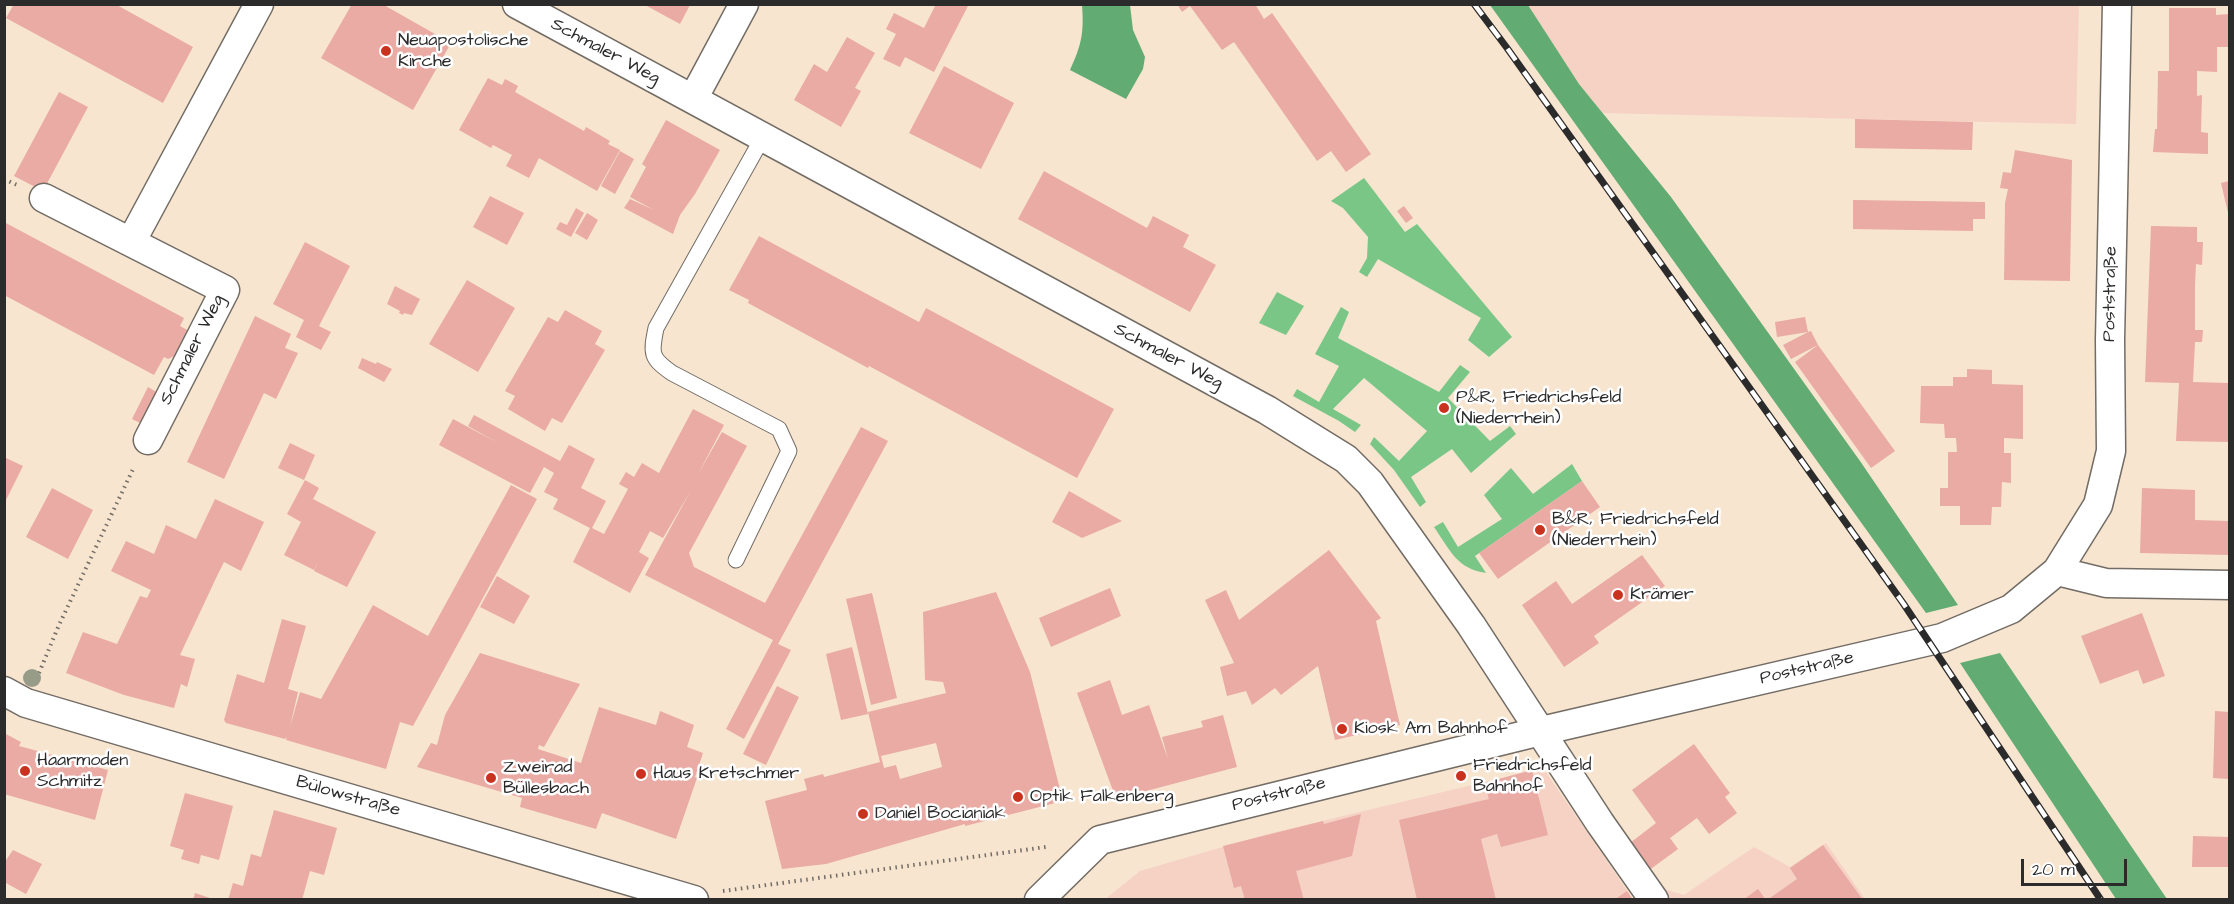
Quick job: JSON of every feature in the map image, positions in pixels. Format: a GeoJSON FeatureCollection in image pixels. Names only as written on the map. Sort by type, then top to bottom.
{"type":"FeatureCollection","features":[{"type":"Feature","properties":{"kind":"street"},"geometry":{"type":"LineString","coordinates":[[131,242],[259,4]]}},
{"type":"Feature","properties":{"kind":"street","name":"Schmaler Weg"},"geometry":{"type":"LineString","coordinates":[[517,4],[763,136],[1004,270],[1267,410],[1346,459],[1370,483],[1471,625],[1541,730]]}},
{"type":"Feature","properties":{"kind":"street"},"geometry":{"type":"LineString","coordinates":[[693,99],[744,4]]}},
{"type":"Feature","properties":{"kind":"street","name":"Poststraße"},"geometry":{"type":"LineString","coordinates":[[1100,840],[1541,730],[1942,638],[2011,609],[2057,571],[2098,505],[2111,451],[2110,340],[2117,4]]}},
{"type":"Feature","properties":{"kind":"street","name":"Schmaler Weg"},"geometry":{"type":"LineString","coordinates":[[44,198],[225,290],[148,440]]}},
{"type":"Feature","properties":{"kind":"street"},"geometry":{"type":"LineString","coordinates":[[2057,571],[2106,583],[2229,585]]}},
{"type":"Feature","properties":{"kind":"street","name":"Bülowstraße"},"geometry":{"type":"LineString","coordinates":[[15,697],[690,898]]}},
{"type":"Feature","properties":{"kind":"street"},"geometry":{"type":"LineString","coordinates":[[1541,730],[1600,823],[1654,900]]}},
{"type":"Feature","properties":{"kind":"street"},"geometry":{"type":"LineString","coordinates":[[1039,900],[1100,840]]}},
{"type":"Feature","properties":{"kind":"lane"},"geometry":{"type":"LineString","coordinates":[[736,560],[789,451],[779,429],[672,373],[658,363],[652,351],[656,328],[763,136]]}},
{"type":"Feature","properties":{"kind":"path"},"geometry":{"type":"LineString","coordinates":[[15,697],[59,625],[148,440]]}},
{"type":"Feature","properties":{"kind":"path"},"geometry":{"type":"LineString","coordinates":[[690,898],[1100,840]]}},
{"type":"Feature","properties":{"kind":"shaded area"},"geometry":{"type":"Polygon","coordinates":[[[1528,5],[2079,5],[2076,124],[1603,113],[1579,84],[1528,5]]]}},
{"type":"Feature","properties":{"kind":"shaded area"},"geometry":{"type":"Polygon","coordinates":[[[1543,768],[1633,899],[1104,900],[1140,871],[1264,835],[1543,768]]]}},
{"type":"Feature","properties":{"kind":"shaded area"},"geometry":{"type":"Polygon","coordinates":[[[1826,843],[1865,899],[1668,899],[1660,888],[1684,895],[1754,847],[1790,867],[1826,843]]]}},
{"type":"Feature","properties":{"kind":"green space"},"geometry":{"type":"Polygon","coordinates":[[[1082,5],[1130,5],[1133,30],[1145,57],[1143,69],[1126,99],[1070,70],[1081,38],[1082,5]]]}},
{"type":"Feature","properties":{"kind":"green space"},"geometry":{"type":"Polygon","coordinates":[[[1490,5],[1528,5],[1579,84],[1671,197],[1860,461],[1958,605],[1926,613],[1490,5]]]}},
{"type":"Feature","properties":{"kind":"green space"},"geometry":{"type":"Polygon","coordinates":[[[1364,178],[1405,232],[1417,224],[1512,337],[1489,357],[1468,340],[1481,318],[1378,259],[1367,277],[1359,272],[1367,258],[1368,237],[1343,208],[1331,201],[1364,178]]]}},
{"type":"Feature","properties":{"kind":"green space"},"geometry":{"type":"Polygon","coordinates":[[[1277,292],[1304,306],[1286,335],[1259,323],[1277,292]]]}},
{"type":"Feature","properties":{"kind":"green space"},"geometry":{"type":"Polygon","coordinates":[[[1341,307],[1349,312],[1338,338],[1439,392],[1460,365],[1470,372],[1448,398],[1490,441],[1510,426],[1516,434],[1471,473],[1452,449],[1411,477],[1426,502],[1420,507],[1394,470],[1370,444],[1374,437],[1399,461],[1427,431],[1364,378],[1333,409],[1361,425],[1355,432],[1293,396],[1297,389],[1319,402],[1339,366],[1315,354],[1341,307]]]}},
{"type":"Feature","properties":{"kind":"green space"},"geometry":{"type":"Polygon","coordinates":[[[1572,464],[1582,481],[1475,556],[1486,573],[1476,571],[1461,563],[1434,527],[1443,522],[1458,547],[1502,519],[1484,495],[1511,468],[1533,494],[1572,464]]]}},
{"type":"Feature","properties":{"kind":"green space"},"geometry":{"type":"Polygon","coordinates":[[[2000,653],[2167,899],[2116,899],[1960,663],[2000,653]]]}},
{"type":"Feature","properties":{"kind":"building"},"geometry":{"type":"Polygon","coordinates":[[[14,4],[115,4],[193,47],[163,103],[6,18],[14,4]]]}},
{"type":"Feature","properties":{"kind":"building","name":"Neuapostolische Kirche"},"geometry":{"type":"Polygon","coordinates":[[[352,4],[382,4],[451,43],[413,110],[321,58],[352,4]]]}},
{"type":"Feature","properties":{"kind":"building"},"geometry":{"type":"Polygon","coordinates":[[[936,4],[969,4],[934,72],[905,57],[900,67],[883,59],[896,34],[886,29],[894,13],[924,28],[936,4]]]}},
{"type":"Feature","properties":{"kind":"building"},"geometry":{"type":"Polygon","coordinates":[[[1177,4],[1255,4],[1264,19],[1272,13],[1371,154],[1346,172],[1331,151],[1317,161],[1234,42],[1222,50],[1190,6],[1182,12],[1177,4]]]}},
{"type":"Feature","properties":{"kind":"building"},"geometry":{"type":"Polygon","coordinates":[[[645,5],[690,5],[680,24],[645,5]]]}},
{"type":"Feature","properties":{"kind":"building"},"geometry":{"type":"Polygon","coordinates":[[[2169,8],[2216,8],[2216,15],[2229,14],[2229,47],[2217,47],[2217,72],[2197,71],[2197,96],[2202,95],[2201,132],[2208,133],[2208,154],[2153,152],[2155,129],[2157,129],[2158,71],[2169,71],[2169,8]]]}},
{"type":"Feature","properties":{"kind":"building"},"geometry":{"type":"Polygon","coordinates":[[[847,37],[875,53],[855,88],[861,91],[841,127],[794,100],[814,64],[827,72],[847,37]]]}},
{"type":"Feature","properties":{"kind":"building"},"geometry":{"type":"Polygon","coordinates":[[[944,66],[1014,103],[981,169],[909,133],[944,66]]]}},
{"type":"Feature","properties":{"kind":"building"},"geometry":{"type":"Polygon","coordinates":[[[488,78],[502,85],[505,79],[518,86],[515,92],[584,131],[586,127],[610,141],[608,144],[620,150],[597,191],[539,158],[529,178],[506,166],[512,155],[493,145],[491,148],[459,130],[488,78]]]}},
{"type":"Feature","properties":{"kind":"building"},"geometry":{"type":"Polygon","coordinates":[[[59,92],[88,107],[43,191],[14,176],[59,92]]]}},
{"type":"Feature","properties":{"kind":"building"},"geometry":{"type":"Polygon","coordinates":[[[1855,119],[1973,122],[1972,150],[1855,148],[1855,119]]]}},
{"type":"Feature","properties":{"kind":"building"},"geometry":{"type":"Polygon","coordinates":[[[666,120],[720,150],[680,215],[673,234],[624,208],[630,199],[654,210],[630,197],[646,167],[642,164],[666,120]]]}},
{"type":"Feature","properties":{"kind":"building"},"geometry":{"type":"Polygon","coordinates":[[[2015,150],[2072,160],[2070,281],[2004,280],[2005,203],[2008,189],[2000,188],[2003,172],[2011,173],[2015,150]]]}},
{"type":"Feature","properties":{"kind":"building"},"geometry":{"type":"Polygon","coordinates":[[[620,151],[634,159],[615,194],[601,186],[620,151]]]}},
{"type":"Feature","properties":{"kind":"building"},"geometry":{"type":"Polygon","coordinates":[[[1044,171],[1147,228],[1153,216],[1189,235],[1183,247],[1216,265],[1190,312],[1018,219],[1044,171]]]}},
{"type":"Feature","properties":{"kind":"building"},"geometry":{"type":"Polygon","coordinates":[[[2229,181],[2229,217],[2221,183],[2229,181]]]}},
{"type":"Feature","properties":{"kind":"building"},"geometry":{"type":"Polygon","coordinates":[[[490,196],[524,213],[507,245],[473,227],[490,196]]]}},
{"type":"Feature","properties":{"kind":"building"},"geometry":{"type":"Polygon","coordinates":[[[1853,200],[1985,202],[1985,219],[1973,219],[1973,231],[1853,229],[1853,200]]]}},
{"type":"Feature","properties":{"kind":"building"},"geometry":{"type":"Polygon","coordinates":[[[1404,206],[1413,218],[1406,223],[1397,211],[1404,206]]]}},
{"type":"Feature","properties":{"kind":"building"},"geometry":{"type":"Polygon","coordinates":[[[576,208],[584,213],[571,237],[556,229],[560,222],[567,225],[576,208]]]}},
{"type":"Feature","properties":{"kind":"building"},"geometry":{"type":"Polygon","coordinates":[[[587,213],[598,220],[587,240],[575,233],[587,213]]]}},
{"type":"Feature","properties":{"kind":"building"},"geometry":{"type":"Polygon","coordinates":[[[4,222],[184,318],[180,326],[191,332],[177,355],[168,359],[164,357],[154,375],[4,295],[4,222]]]}},
{"type":"Feature","properties":{"kind":"building"},"geometry":{"type":"Polygon","coordinates":[[[2151,226],[2197,227],[2197,242],[2203,242],[2202,265],[2196,264],[2195,330],[2203,330],[2202,342],[2195,342],[2193,382],[2229,383],[2229,442],[2176,441],[2179,383],[2145,382],[2151,226]]]}},
{"type":"Feature","properties":{"kind":"building"},"geometry":{"type":"Polygon","coordinates":[[[759,236],[919,322],[926,308],[1114,409],[1077,478],[869,366],[868,368],[748,303],[749,300],[729,290],[759,236]]]}},
{"type":"Feature","properties":{"kind":"building"},"geometry":{"type":"Polygon","coordinates":[[[305,242],[350,266],[319,326],[331,332],[321,350],[296,337],[304,320],[273,304],[305,242]]]}},
{"type":"Feature","properties":{"kind":"building"},"geometry":{"type":"Polygon","coordinates":[[[467,280],[515,308],[478,372],[429,344],[467,280]]]}},
{"type":"Feature","properties":{"kind":"building"},"geometry":{"type":"Polygon","coordinates":[[[395,286],[420,299],[412,315],[404,313],[403,315],[387,304],[395,286]]]}},
{"type":"Feature","properties":{"kind":"building"},"geometry":{"type":"Polygon","coordinates":[[[565,310],[602,331],[595,344],[605,350],[562,423],[552,418],[545,431],[508,409],[515,396],[505,391],[548,317],[558,322],[565,310]]]}},
{"type":"Feature","properties":{"kind":"building"},"geometry":{"type":"Polygon","coordinates":[[[255,316],[291,334],[285,348],[298,353],[276,399],[264,393],[224,479],[187,462],[255,316]]]}},
{"type":"Feature","properties":{"kind":"building"},"geometry":{"type":"Polygon","coordinates":[[[1805,317],[1808,332],[1777,337],[1775,322],[1805,317]]]}},
{"type":"Feature","properties":{"kind":"building"},"geometry":{"type":"Polygon","coordinates":[[[1811,331],[1818,345],[1791,359],[1783,345],[1811,331]]]}},
{"type":"Feature","properties":{"kind":"building"},"geometry":{"type":"Polygon","coordinates":[[[1818,345],[1895,451],[1871,468],[1795,362],[1818,345]]]}},
{"type":"Feature","properties":{"kind":"building"},"geometry":{"type":"Polygon","coordinates":[[[362,358],[392,369],[384,382],[358,368],[362,358]]]}},
{"type":"Feature","properties":{"kind":"building"},"geometry":{"type":"Polygon","coordinates":[[[1967,369],[1992,370],[1992,384],[2023,385],[2023,439],[2004,438],[2004,453],[2011,453],[2011,483],[2002,482],[2001,507],[1992,507],[1991,525],[1960,525],[1960,506],[1940,506],[1940,488],[1948,488],[1948,452],[1957,452],[1956,438],[1945,438],[1944,424],[1920,423],[1921,386],[1953,386],[1953,377],[1967,377],[1967,369]]]}},
{"type":"Feature","properties":{"kind":"building"},"geometry":{"type":"Polygon","coordinates":[[[148,387],[163,396],[148,427],[132,419],[148,387]]]}},
{"type":"Feature","properties":{"kind":"building"},"geometry":{"type":"Polygon","coordinates":[[[693,409],[724,425],[697,476],[722,432],[747,446],[689,553],[694,567],[765,603],[861,427],[888,441],[778,644],[791,650],[744,739],[726,729],[773,640],[645,575],[691,490],[663,538],[650,531],[639,552],[649,558],[630,593],[573,562],[590,528],[553,509],[558,499],[544,492],[554,473],[544,467],[530,493],[439,445],[453,419],[498,443],[468,426],[474,415],[560,461],[569,445],[595,459],[581,488],[606,501],[592,528],[604,534],[628,489],[619,484],[626,472],[634,477],[642,463],[659,473],[693,409]]]}},
{"type":"Feature","properties":{"kind":"building"},"geometry":{"type":"Polygon","coordinates":[[[290,443],[315,455],[304,480],[278,468],[290,443]]]}},
{"type":"Feature","properties":{"kind":"building"},"geometry":{"type":"Polygon","coordinates":[[[4,457],[23,466],[4,504],[4,457]]]}},
{"type":"Feature","properties":{"kind":"building"},"geometry":{"type":"Polygon","coordinates":[[[305,480],[319,488],[313,499],[376,532],[347,587],[314,571],[318,562],[314,570],[284,555],[301,522],[287,514],[305,480]]]}},
{"type":"Feature","properties":{"kind":"building","name":"B&R, Friedrichsfeld (Niederrhein)"},"geometry":{"type":"Polygon","coordinates":[[[1582,481],[1600,507],[1498,579],[1479,553],[1582,481]]]}},
{"type":"Feature","properties":{"kind":"building"},"geometry":{"type":"Polygon","coordinates":[[[511,485],[537,499],[413,726],[400,722],[386,769],[286,740],[287,737],[285,739],[226,723],[224,720],[237,674],[264,683],[282,619],[306,626],[288,689],[298,692],[290,727],[300,692],[321,699],[373,605],[428,636],[511,485]]]}},
{"type":"Feature","properties":{"kind":"building"},"geometry":{"type":"Polygon","coordinates":[[[52,488],[93,510],[68,559],[26,537],[52,488]]]}},
{"type":"Feature","properties":{"kind":"building"},"geometry":{"type":"Polygon","coordinates":[[[2142,488],[2195,490],[2195,520],[2229,521],[2229,555],[2140,553],[2142,488]]]}},
{"type":"Feature","properties":{"kind":"building"},"geometry":{"type":"Polygon","coordinates":[[[1069,491],[1122,521],[1082,538],[1052,522],[1069,491]]]}},
{"type":"Feature","properties":{"kind":"building"},"geometry":{"type":"Polygon","coordinates":[[[215,499],[264,522],[241,571],[224,562],[217,576],[180,655],[195,659],[187,687],[181,684],[174,708],[124,695],[66,673],[83,632],[117,644],[140,596],[147,598],[151,590],[111,571],[126,541],[154,554],[166,525],[196,539],[215,499]]]}},
{"type":"Feature","properties":{"kind":"building"},"geometry":{"type":"Polygon","coordinates":[[[1329,550],[1381,618],[1376,621],[1400,725],[1335,740],[1318,666],[1281,695],[1275,688],[1252,705],[1246,691],[1227,696],[1220,667],[1234,663],[1205,600],[1226,590],[1239,620],[1329,550]]]}},
{"type":"Feature","properties":{"kind":"building"},"geometry":{"type":"Polygon","coordinates":[[[1642,555],[1665,586],[1594,636],[1599,643],[1564,667],[1522,605],[1556,581],[1572,604],[1642,555]]]}},
{"type":"Feature","properties":{"kind":"building"},"geometry":{"type":"Polygon","coordinates":[[[497,576],[530,596],[514,624],[480,607],[497,576]]]}},
{"type":"Feature","properties":{"kind":"building"},"geometry":{"type":"Polygon","coordinates":[[[1110,588],[1121,616],[1051,647],[1039,618],[1110,588]]]}},
{"type":"Feature","properties":{"kind":"building"},"geometry":{"type":"Polygon","coordinates":[[[996,592],[1030,672],[1063,801],[965,826],[965,824],[826,864],[782,869],[765,801],[807,790],[804,779],[823,774],[824,777],[880,762],[868,712],[946,693],[943,682],[925,680],[923,612],[996,592]],[[936,743],[881,756],[884,768],[896,765],[900,779],[942,767],[936,743]]]}},
{"type":"Feature","properties":{"kind":"building"},"geometry":{"type":"Polygon","coordinates":[[[872,593],[897,698],[871,705],[846,599],[872,593]]]}},
{"type":"Feature","properties":{"kind":"building"},"geometry":{"type":"Polygon","coordinates":[[[2142,613],[2165,676],[2143,684],[2138,670],[2100,684],[2081,636],[2142,613]]]}},
{"type":"Feature","properties":{"kind":"building"},"geometry":{"type":"Polygon","coordinates":[[[852,647],[868,714],[841,720],[826,654],[852,647]]]}},
{"type":"Feature","properties":{"kind":"building"},"geometry":{"type":"Polygon","coordinates":[[[480,653],[580,684],[544,747],[539,745],[538,749],[581,763],[599,707],[656,725],[660,711],[694,725],[687,747],[703,753],[676,839],[602,813],[596,829],[520,807],[522,798],[417,767],[431,743],[437,745],[445,715],[480,653]]]}},
{"type":"Feature","properties":{"kind":"building"},"geometry":{"type":"Polygon","coordinates":[[[1110,680],[1122,715],[1149,705],[1168,759],[1162,737],[1203,727],[1201,721],[1223,715],[1237,767],[1116,799],[1077,693],[1110,680]]]}},
{"type":"Feature","properties":{"kind":"building"},"geometry":{"type":"Polygon","coordinates":[[[777,686],[799,697],[766,765],[743,754],[777,686]]]}},
{"type":"Feature","properties":{"kind":"building"},"geometry":{"type":"Polygon","coordinates":[[[2215,711],[2229,712],[2229,779],[2213,778],[2215,711]]]}},
{"type":"Feature","properties":{"kind":"building"},"geometry":{"type":"Polygon","coordinates":[[[4,733],[21,742],[19,746],[108,770],[95,820],[4,794],[4,733]]]}},
{"type":"Feature","properties":{"kind":"building"},"geometry":{"type":"Polygon","coordinates":[[[1694,744],[1730,793],[1725,797],[1737,813],[1709,834],[1697,818],[1670,838],[1678,849],[1648,871],[1630,843],[1656,823],[1632,790],[1694,744]]]}},
{"type":"Feature","properties":{"kind":"building"},"geometry":{"type":"Polygon","coordinates":[[[1532,770],[1548,835],[1501,847],[1497,834],[1481,839],[1496,900],[1417,900],[1399,820],[1489,799],[1484,783],[1532,770]]]}},
{"type":"Feature","properties":{"kind":"building"},"geometry":{"type":"Polygon","coordinates":[[[185,793],[233,806],[219,860],[201,855],[199,864],[181,859],[184,850],[170,846],[185,793]]]}},
{"type":"Feature","properties":{"kind":"building"},"geometry":{"type":"Polygon","coordinates":[[[274,810],[337,828],[324,875],[310,871],[302,900],[228,900],[233,883],[243,886],[251,854],[261,857],[274,810]]]}},
{"type":"Feature","properties":{"kind":"building"},"geometry":{"type":"Polygon","coordinates":[[[1361,814],[1352,856],[1296,871],[1304,900],[1245,900],[1241,886],[1234,888],[1223,846],[1361,814]]]}},
{"type":"Feature","properties":{"kind":"building"},"geometry":{"type":"Polygon","coordinates":[[[2193,836],[2229,837],[2229,867],[2192,867],[2193,836]]]}},
{"type":"Feature","properties":{"kind":"building"},"geometry":{"type":"Polygon","coordinates":[[[1823,845],[1863,900],[1767,900],[1797,879],[1790,868],[1823,845]]]}},
{"type":"Feature","properties":{"kind":"building"},"geometry":{"type":"Polygon","coordinates":[[[13,850],[42,864],[26,894],[4,882],[4,863],[13,850]]]}},
{"type":"Feature","properties":{"kind":"building"},"geometry":{"type":"Polygon","coordinates":[[[1758,889],[1766,900],[1743,900],[1758,889]]]}},
{"type":"Feature","properties":{"kind":"building"},"geometry":{"type":"Polygon","coordinates":[[[1627,891],[1633,900],[1614,900],[1627,891]]]}},
{"type":"Feature","properties":{"kind":"building"},"geometry":{"type":"Polygon","coordinates":[[[195,893],[213,899],[213,900],[193,900],[195,893]]]}},
{"type":"Feature","properties":{"kind":"railway"},"geometry":{"type":"LineString","coordinates":[[1474,4],[1903,603],[2101,900]]}},
{"type":"Feature","properties":{"kind":"place","name":"Neuapostolische Kirche"},"geometry":{"type":"Point","coordinates":[386,51]}},
{"type":"Feature","properties":{"kind":"place","name":"P&R, Friedrichsfeld (Niederrhein)"},"geometry":{"type":"Point","coordinates":[1444,408]}},
{"type":"Feature","properties":{"kind":"place","name":"B&R, Friedrichsfeld (Niederrhein)"},"geometry":{"type":"Point","coordinates":[1540,530]}},
{"type":"Feature","properties":{"kind":"place","name":"Krämer"},"geometry":{"type":"Point","coordinates":[1618,595]}},
{"type":"Feature","properties":{"kind":"place","name":"Kiosk Am Bahnhof"},"geometry":{"type":"Point","coordinates":[1342,729]}},
{"type":"Feature","properties":{"kind":"place","name":"Haarmoden Schmitz"},"geometry":{"type":"Point","coordinates":[25,771]}},
{"type":"Feature","properties":{"kind":"place","name":"Haus Kretschmer"},"geometry":{"type":"Point","coordinates":[641,774]}},
{"type":"Feature","properties":{"kind":"place","name":"Friedrichsfeld Bahnhof"},"geometry":{"type":"Point","coordinates":[1461,776]}},
{"type":"Feature","properties":{"kind":"place","name":"Zweirad Büllesbach"},"geometry":{"type":"Point","coordinates":[491,778]}},
{"type":"Feature","properties":{"kind":"place","name":"Optik Falkenberg"},"geometry":{"type":"Point","coordinates":[1018,797]}},
{"type":"Feature","properties":{"kind":"place","name":"Daniel Bocianiak"},"geometry":{"type":"Point","coordinates":[863,814]}}]}
